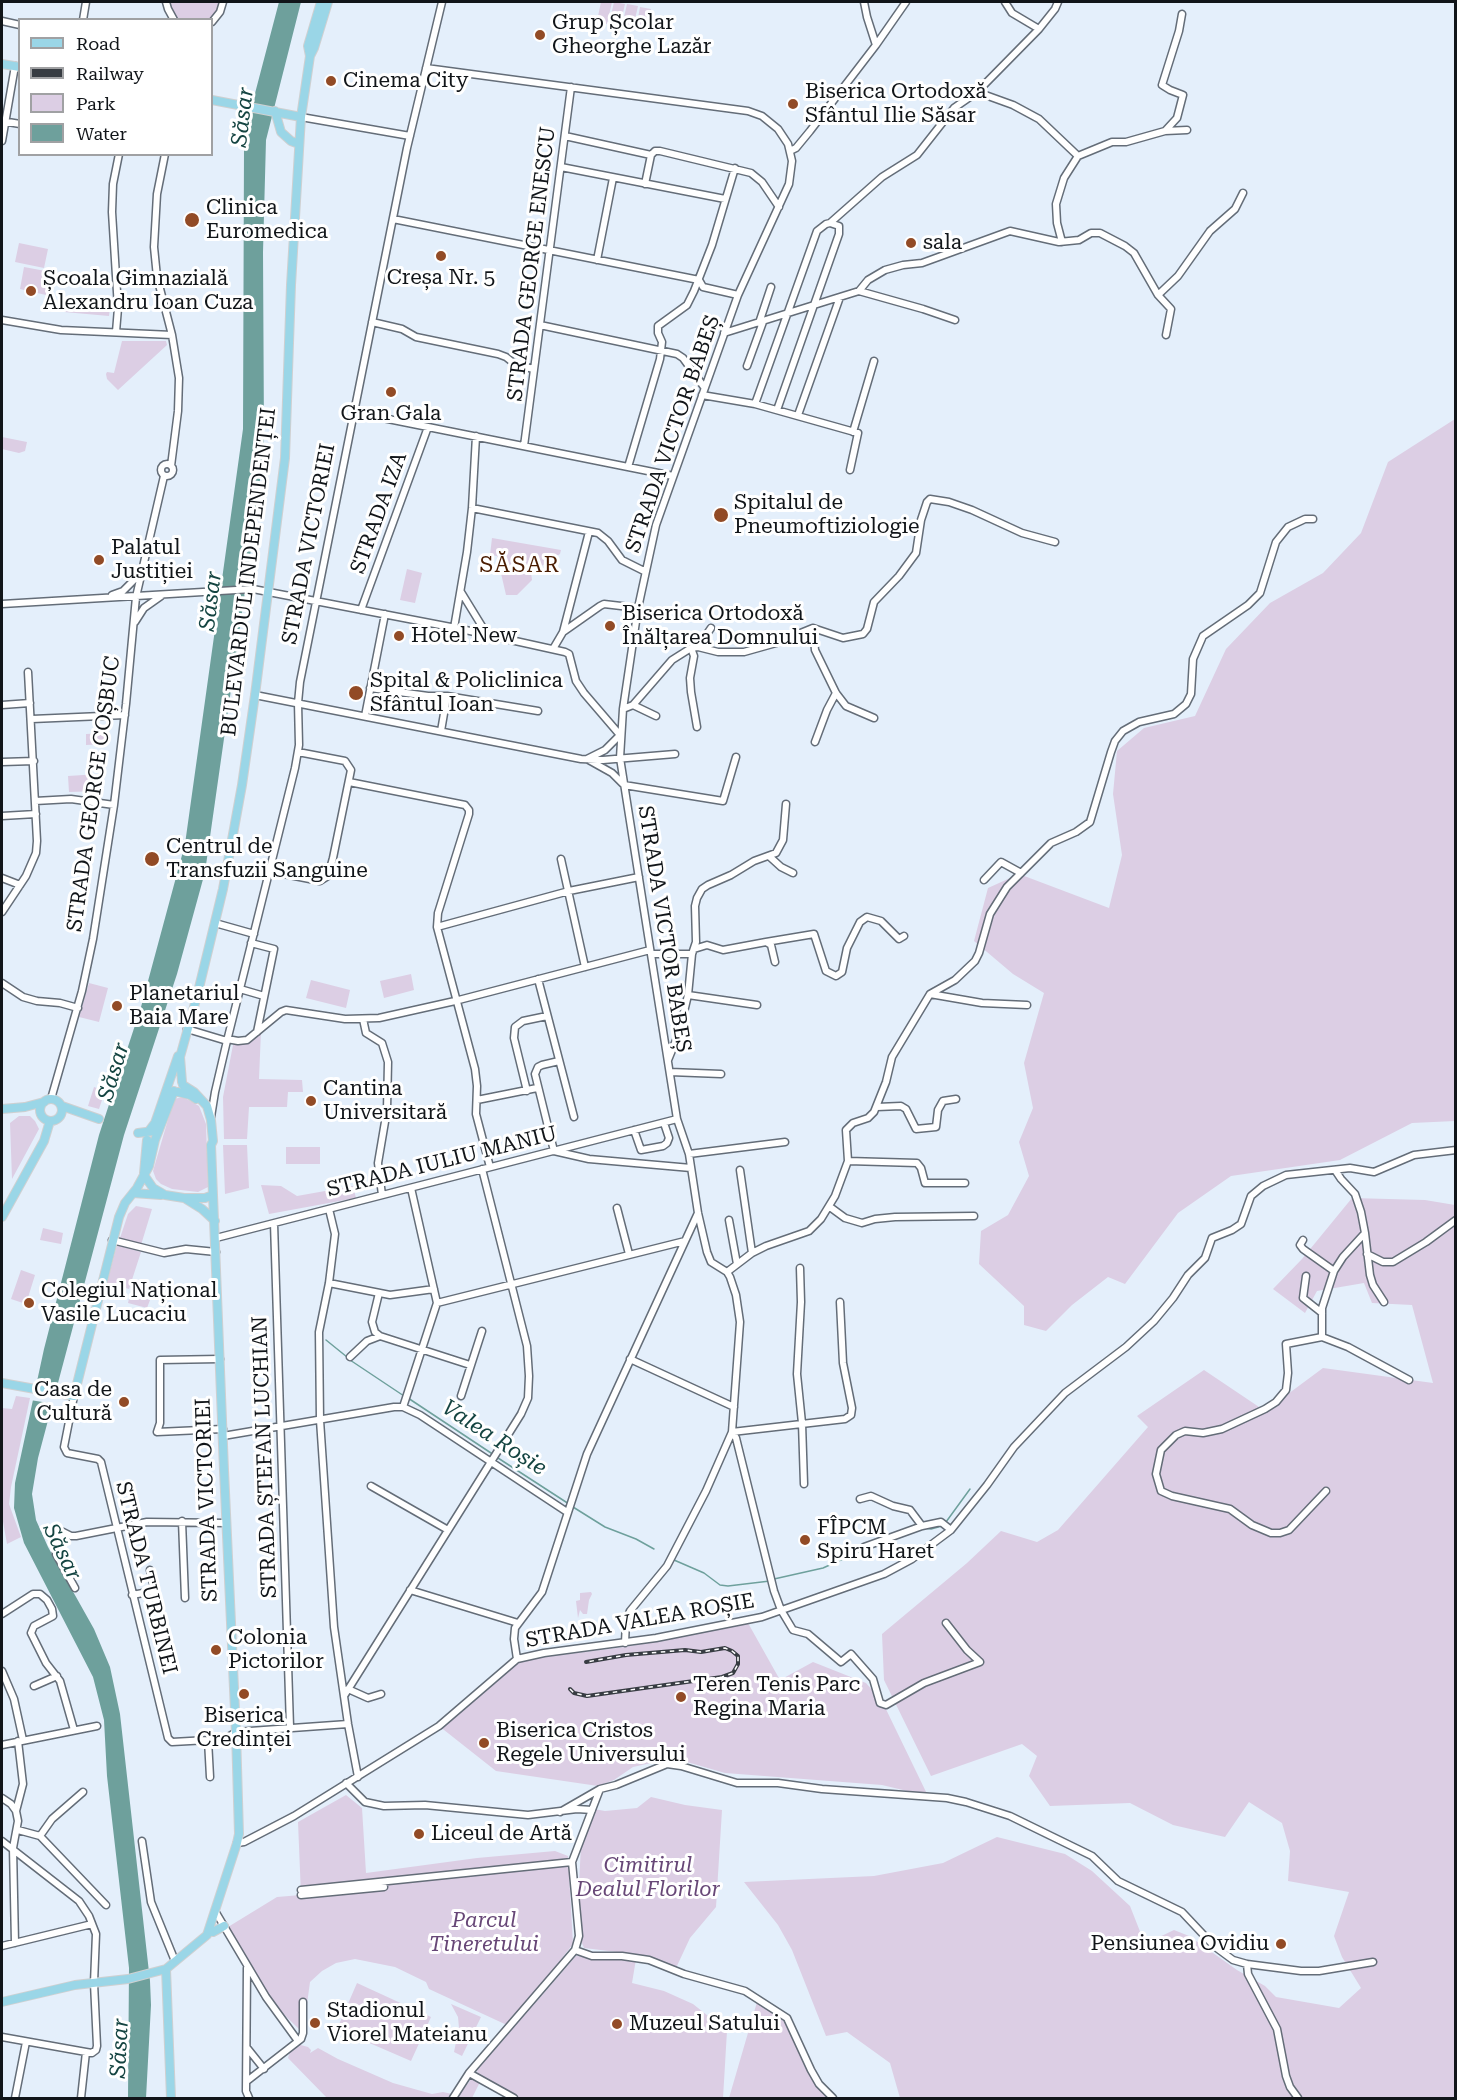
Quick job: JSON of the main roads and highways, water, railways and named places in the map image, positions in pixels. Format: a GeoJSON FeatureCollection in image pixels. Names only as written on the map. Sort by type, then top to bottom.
{"type":"FeatureCollection","features":[{"type":"Feature","properties":{"kind":"main road","name":"BULEVARDUL INDEPENDENȚEI"},"geometry":{"type":"LineString","coordinates":[[310,56],[308,46],[321,2]]}},
{"type":"Feature","properties":{"kind":"main road","name":"BULEVARDUL INDEPENDENȚEI"},"geometry":{"type":"LineString","coordinates":[[150,1136],[179,1087],[181,1050],[215,923],[235,828],[255,695],[285,458],[300,117],[310,56],[328,2]]}},
{"type":"Feature","properties":{"kind":"main road"},"geometry":{"type":"LineString","coordinates":[[2,64],[17,67]]}},
{"type":"Feature","properties":{"kind":"main road"},"geometry":{"type":"LineString","coordinates":[[213,100],[300,117]]}},
{"type":"Feature","properties":{"kind":"main road"},"geometry":{"type":"LineString","coordinates":[[275,111],[281,132],[291,141],[299,144]]}},
{"type":"Feature","properties":{"kind":"main road","name":"BULEVARDUL INDEPENDENȚEI"},"geometry":{"type":"LineString","coordinates":[[2,1383],[74,1396],[112,1240],[123,1207],[144,1175],[150,1136],[174,1063],[181,1050]]}},
{"type":"Feature","properties":{"kind":"main road"},"geometry":{"type":"LineString","coordinates":[[174,1063],[171,1081],[176,1079],[179,1087]]}},
{"type":"Feature","properties":{"kind":"main road","name":"STRADA VICTORIEI"},"geometry":{"type":"LineString","coordinates":[[179,1087],[202,1100],[209,1111],[213,1141],[211,1145]]}},
{"type":"Feature","properties":{"kind":"main road","name":"STRADA VICTORIEI"},"geometry":{"type":"LineString","coordinates":[[2,2002],[54,1989],[128,1979],[165,1969],[205,1939],[239,1834],[211,1145],[202,1106],[179,1087]]}},
{"type":"Feature","properties":{"kind":"main road"},"geometry":{"type":"LineString","coordinates":[[42,1116],[40,1107],[47,1100]]}},
{"type":"Feature","properties":{"kind":"main road"},"geometry":{"type":"LineString","coordinates":[[2,1108],[25,1107],[47,1100],[57,1101],[62,1106],[99,1119]]}},
{"type":"Feature","properties":{"kind":"main road"},"geometry":{"type":"LineString","coordinates":[[2,1217],[54,1120],[62,1113],[62,1106]]}},
{"type":"Feature","properties":{"kind":"main road"},"geometry":{"type":"LineString","coordinates":[[25,1107],[54,1120],[81,1113]]}},
{"type":"Feature","properties":{"kind":"main road"},"geometry":{"type":"LineString","coordinates":[[137,1133],[150,1136]]}},
{"type":"Feature","properties":{"kind":"main road"},"geometry":{"type":"LineString","coordinates":[[144,1175],[153,1188],[165,1195]]}},
{"type":"Feature","properties":{"kind":"main road"},"geometry":{"type":"LineString","coordinates":[[133,1194],[184,1198],[205,1198],[213,1195]]}},
{"type":"Feature","properties":{"kind":"main road"},"geometry":{"type":"LineString","coordinates":[[184,1198],[202,1209],[215,1221]]}},
{"type":"Feature","properties":{"kind":"main road"},"geometry":{"type":"LineString","coordinates":[[209,1931],[213,1932],[224,1926]]}},
{"type":"Feature","properties":{"kind":"main road"},"geometry":{"type":"LineString","coordinates":[[165,1969],[171,2098]]}},
{"type":"Feature","properties":{"kind":"water"},"geometry":{"type":"Polygon","coordinates":[[[279,2],[301,2],[266,140],[263,252],[264,438],[258,500],[205,872],[177,974],[124,1135],[38,1458],[32,1494],[36,1520],[48,1547],[94,1629],[110,1667],[120,1714],[151,2005],[146,2098],[128,2098],[129,1968],[107,1776],[104,1720],[93,1677],[24,1543],[14,1508],[15,1483],[44,1349],[99,1135],[141,1007],[185,844],[243,429],[244,148],[248,120],[279,2]]]}},
{"type":"Feature","properties":{"kind":"waterway","name":"Valea Roșie"},"geometry":{"type":"LineString","coordinates":[[326,1340],[347,1357]]}},
{"type":"Feature","properties":{"kind":"waterway","name":"Valea Roșie"},"geometry":{"type":"LineString","coordinates":[[350,1360],[404,1396]]}},
{"type":"Feature","properties":{"kind":"waterway","name":"Valea Roșie"},"geometry":{"type":"LineString","coordinates":[[408,1398],[494,1455]]}},
{"type":"Feature","properties":{"kind":"waterway","name":"Valea Roșie"},"geometry":{"type":"LineString","coordinates":[[498,1458],[569,1504]]}},
{"type":"Feature","properties":{"kind":"waterway","name":"Valea Roșie"},"geometry":{"type":"LineString","coordinates":[[946,1522],[970,1489]]}},
{"type":"Feature","properties":{"kind":"waterway","name":"Valea Roșie"},"geometry":{"type":"LineString","coordinates":[[573,1507],[605,1527],[654,1549]]}},
{"type":"Feature","properties":{"kind":"waterway","name":"Valea Roșie"},"geometry":{"type":"LineString","coordinates":[[924,1528],[942,1526]]}},
{"type":"Feature","properties":{"kind":"waterway","name":"Valea Roșie"},"geometry":{"type":"LineString","coordinates":[[774,1579],[823,1568],[863,1550]]}},
{"type":"Feature","properties":{"kind":"waterway","name":"Valea Roșie"},"geometry":{"type":"LineString","coordinates":[[674,1560],[704,1573],[720,1585],[770,1581]]}},
{"type":"Feature","properties":{"kind":"railway"},"geometry":{"type":"LineString","coordinates":[[570,1689],[574,1693],[587,1696],[722,1677],[733,1673],[738,1664],[738,1656],[725,1648],[701,1652],[685,1650],[626,1655],[586,1662]]}},
{"type":"Feature","properties":{"kind":"place","name":"Grup Școlar Gheorghe Lazăr"},"geometry":{"type":"Point","coordinates":[540,35]}},
{"type":"Feature","properties":{"kind":"place","name":"Cinema City"},"geometry":{"type":"Point","coordinates":[331,81]}},
{"type":"Feature","properties":{"kind":"place","name":"Biserica Ortodoxă Sfântul Ilie Săsar"},"geometry":{"type":"Point","coordinates":[793,104]}},
{"type":"Feature","properties":{"kind":"place","name":"Clinica Euromedica"},"geometry":{"type":"Point","coordinates":[192,220]}},
{"type":"Feature","properties":{"kind":"place","name":"sala"},"geometry":{"type":"Point","coordinates":[911,243]}},
{"type":"Feature","properties":{"kind":"place","name":"Creșa Nr. 5"},"geometry":{"type":"Point","coordinates":[441,256]}},
{"type":"Feature","properties":{"kind":"place","name":"Școala Gimnazială Alexandru Ioan Cuza"},"geometry":{"type":"Point","coordinates":[31,291]}},
{"type":"Feature","properties":{"kind":"place","name":"Gran Gala"},"geometry":{"type":"Point","coordinates":[391,392]}},
{"type":"Feature","properties":{"kind":"place","name":"Spitalul de Pneumoftiziologie"},"geometry":{"type":"Point","coordinates":[721,515]}},
{"type":"Feature","properties":{"kind":"place","name":"Palatul Justiției"},"geometry":{"type":"Point","coordinates":[99,560]}},
{"type":"Feature","properties":{"kind":"place","name":"Biserica Ortodoxă Înălțarea Domnului"},"geometry":{"type":"Point","coordinates":[610,626]}},
{"type":"Feature","properties":{"kind":"place","name":"Hotel New"},"geometry":{"type":"Point","coordinates":[399,636]}},
{"type":"Feature","properties":{"kind":"place","name":"Spital & Policlinica Sfântul Ioan"},"geometry":{"type":"Point","coordinates":[356,693]}},
{"type":"Feature","properties":{"kind":"place","name":"Centrul de Transfuzii Sanguine"},"geometry":{"type":"Point","coordinates":[152,859]}},
{"type":"Feature","properties":{"kind":"place","name":"Planetariul Baia Mare"},"geometry":{"type":"Point","coordinates":[117,1006]}},
{"type":"Feature","properties":{"kind":"place","name":"Cantina Universitară"},"geometry":{"type":"Point","coordinates":[311,1101]}},
{"type":"Feature","properties":{"kind":"place","name":"Colegiul Național Vasile Lucaciu"},"geometry":{"type":"Point","coordinates":[29,1303]}},
{"type":"Feature","properties":{"kind":"place","name":"Casa de Cultură"},"geometry":{"type":"Point","coordinates":[124,1402]}},
{"type":"Feature","properties":{"kind":"place","name":"FÎPCM Spiru Haret"},"geometry":{"type":"Point","coordinates":[805,1540]}},
{"type":"Feature","properties":{"kind":"place","name":"Colonia Pictorilor"},"geometry":{"type":"Point","coordinates":[216,1650]}},
{"type":"Feature","properties":{"kind":"place","name":"Biserica Credinței"},"geometry":{"type":"Point","coordinates":[244,1694]}},
{"type":"Feature","properties":{"kind":"place","name":"Teren Tenis Parc Regina Maria"},"geometry":{"type":"Point","coordinates":[681,1697]}},
{"type":"Feature","properties":{"kind":"place","name":"Biserica Cristos Regele Universului"},"geometry":{"type":"Point","coordinates":[484,1743]}},
{"type":"Feature","properties":{"kind":"place","name":"Liceul de Artă"},"geometry":{"type":"Point","coordinates":[419,1834]}},
{"type":"Feature","properties":{"kind":"place","name":"Pensiunea Ovidiu"},"geometry":{"type":"Point","coordinates":[1281,1944]}},
{"type":"Feature","properties":{"kind":"place","name":"Stadionul Viorel Mateianu"},"geometry":{"type":"Point","coordinates":[315,2023]}},
{"type":"Feature","properties":{"kind":"place","name":"Muzeul Satului"},"geometry":{"type":"Point","coordinates":[617,2024]}},
{"type":"Feature","properties":{"kind":"district","name":"SĂSAR"},"geometry":{"type":"Point","coordinates":[520,566]}},
{"type":"Feature","properties":{"kind":"water label","name":"Săsar"},"geometry":{"type":"Point","coordinates":[243,117]}},
{"type":"Feature","properties":{"kind":"water label","name":"Săsar"},"geometry":{"type":"Point","coordinates":[211,601]}},
{"type":"Feature","properties":{"kind":"water label","name":"Săsar"},"geometry":{"type":"Point","coordinates":[114,1072]}},
{"type":"Feature","properties":{"kind":"water label","name":"Săsar"},"geometry":{"type":"Point","coordinates":[62,1552]}},
{"type":"Feature","properties":{"kind":"water label","name":"Săsar"},"geometry":{"type":"Point","coordinates":[120,2048]}},
{"type":"Feature","properties":{"kind":"park label","name":"Cimitirul Dealul Florilor"},"geometry":{"type":"Point","coordinates":[648,1878]}},
{"type":"Feature","properties":{"kind":"park label","name":"Parcul Tineretului"},"geometry":{"type":"Point","coordinates":[484,1933]}}]}
